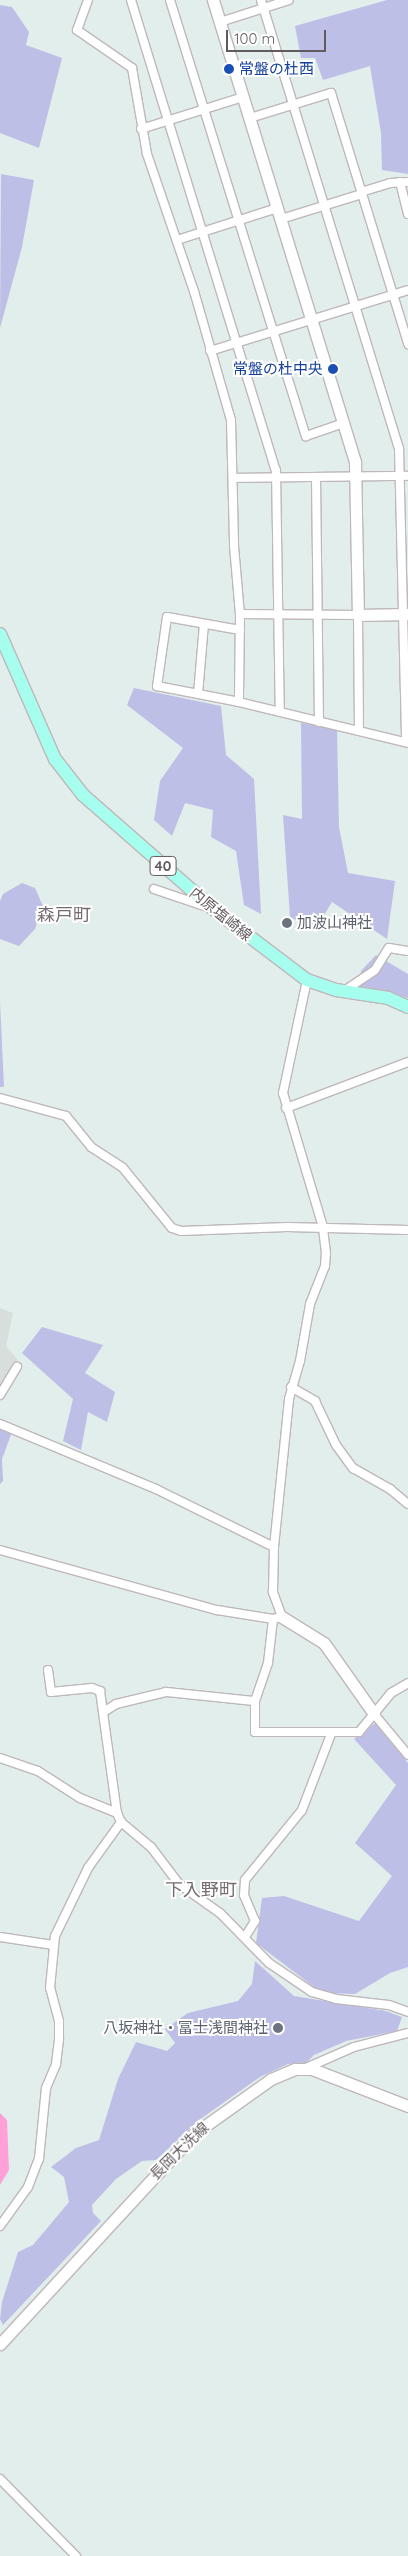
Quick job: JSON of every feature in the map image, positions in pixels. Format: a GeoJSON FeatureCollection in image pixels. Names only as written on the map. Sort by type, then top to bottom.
{"type":"FeatureCollection","features":[{"type":"Feature","properties":{"kind":"main road","name":"内原塩崎線"},"geometry":{"type":"LineString","coordinates":[[0,634],[64,773],[82,795],[212,908],[307,980],[344,992],[388,998],[408,1008]]}},
{"type":"Feature","properties":{"kind":"street"},"geometry":{"type":"LineString","coordinates":[[88,0],[77,30],[132,68],[141,129],[163,205],[177,240],[231,420],[240,614],[239,702]]}},
{"type":"Feature","properties":{"kind":"street"},"geometry":{"type":"LineString","coordinates":[[131,0],[276,478],[280,712]]}},
{"type":"Feature","properties":{"kind":"street"},"geometry":{"type":"LineString","coordinates":[[170,0],[306,436],[344,423]]}},
{"type":"Feature","properties":{"kind":"street"},"geometry":{"type":"LineString","coordinates":[[213,0],[344,423],[356,477],[359,731]]}},
{"type":"Feature","properties":{"kind":"street"},"geometry":{"type":"LineString","coordinates":[[240,630],[167,617],[157,686],[239,702],[407,742],[405,476],[397,438],[261,0]]}},
{"type":"Feature","properties":{"kind":"street"},"geometry":{"type":"LineString","coordinates":[[220,22],[288,0]]}},
{"type":"Feature","properties":{"kind":"street"},"geometry":{"type":"LineString","coordinates":[[250,118],[331,93],[408,344]]}},
{"type":"Feature","properties":{"kind":"street"},"geometry":{"type":"LineString","coordinates":[[141,129],[243,97]]}},
{"type":"Feature","properties":{"kind":"street"},"geometry":{"type":"LineString","coordinates":[[177,240],[238,220],[324,205],[404,182],[408,214]]}},
{"type":"Feature","properties":{"kind":"street"},"geometry":{"type":"LineString","coordinates":[[210,352],[408,290]]}},
{"type":"Feature","properties":{"kind":"street"},"geometry":{"type":"LineString","coordinates":[[233,478],[405,476]]}},
{"type":"Feature","properties":{"kind":"street"},"geometry":{"type":"LineString","coordinates":[[316,477],[316,615],[319,722]]}},
{"type":"Feature","properties":{"kind":"street"},"geometry":{"type":"LineString","coordinates":[[240,614],[405,614]]}},
{"type":"Feature","properties":{"kind":"street"},"geometry":{"type":"LineString","coordinates":[[198,694],[204,624]]}},
{"type":"Feature","properties":{"kind":"street"},"geometry":{"type":"LineString","coordinates":[[154,889],[212,908]]}},
{"type":"Feature","properties":{"kind":"street"},"geometry":{"type":"LineString","coordinates":[[344,992],[375,970],[389,948],[408,951]]}},
{"type":"Feature","properties":{"kind":"street"},"geometry":{"type":"LineString","coordinates":[[307,980],[283,1080],[286,1108],[323,1227],[325,1266],[310,1304],[300,1361],[291,1387],[274,1548],[273,1592],[277,1618],[268,1663],[255,1701],[255,1732],[331,1734],[359,1732],[392,1693],[408,1683]]}},
{"type":"Feature","properties":{"kind":"street"},"geometry":{"type":"LineString","coordinates":[[286,1108],[408,1062]]}},
{"type":"Feature","properties":{"kind":"street"},"geometry":{"type":"LineString","coordinates":[[0,1098],[66,1116],[91,1147],[123,1168],[172,1228],[204,1231],[323,1227],[408,1230]]}},
{"type":"Feature","properties":{"kind":"street"},"geometry":{"type":"LineString","coordinates":[[0,1395],[17,1367]]}},
{"type":"Feature","properties":{"kind":"street"},"geometry":{"type":"LineString","coordinates":[[291,1387],[316,1401],[336,1445],[353,1468],[390,1489],[408,1504]]}},
{"type":"Feature","properties":{"kind":"street"},"geometry":{"type":"LineString","coordinates":[[0,1424],[156,1489],[274,1548]]}},
{"type":"Feature","properties":{"kind":"street"},"geometry":{"type":"LineString","coordinates":[[0,1550],[190,1603],[277,1618],[324,1643],[374,1714],[408,1755]]}},
{"type":"Feature","properties":{"kind":"street"},"geometry":{"type":"LineString","coordinates":[[48,1670],[51,1692],[96,1689],[100,1691],[105,1711],[117,1813],[121,1822],[142,1838],[179,1884],[220,1913],[269,1963],[312,1992],[336,1999],[389,2005],[408,2012]]}},
{"type":"Feature","properties":{"kind":"street"},"geometry":{"type":"LineString","coordinates":[[105,1711],[116,1704],[166,1692],[255,1701]]}},
{"type":"Feature","properties":{"kind":"street"},"geometry":{"type":"LineString","coordinates":[[244,1937],[255,1921],[244,1895],[245,1880],[302,1810],[331,1734]]}},
{"type":"Feature","properties":{"kind":"street"},"geometry":{"type":"LineString","coordinates":[[0,1758],[38,1771],[80,1798],[117,1813]]}},
{"type":"Feature","properties":{"kind":"street"},"geometry":{"type":"LineString","coordinates":[[0,2226],[28,2187],[38,2159],[46,2088],[56,2064],[59,2021],[50,1988],[53,1946],[88,1868],[121,1822]]}},
{"type":"Feature","properties":{"kind":"street"},"geometry":{"type":"LineString","coordinates":[[0,1937],[53,1946]]}},
{"type":"Feature","properties":{"kind":"street"},"geometry":{"type":"LineString","coordinates":[[306,2068],[354,2047],[408,2033]]}},
{"type":"Feature","properties":{"kind":"street","name":"長岡大洗線"},"geometry":{"type":"LineString","coordinates":[[2,2337],[195,2133],[271,2078],[306,2068],[334,2075],[408,2106]]}},
{"type":"Feature","properties":{"kind":"street"},"geometry":{"type":"LineString","coordinates":[[0,2479],[76,2556]]}},
{"type":"Feature","properties":{"kind":"shaded area"},"geometry":{"type":"Polygon","coordinates":[[[387,0],[408,0],[408,174],[382,170],[381,133],[370,66],[323,80],[315,58],[301,58],[295,26],[387,0]]]}},
{"type":"Feature","properties":{"kind":"shaded area"},"geometry":{"type":"Polygon","coordinates":[[[0,5],[12,7],[29,32],[26,45],[62,58],[39,148],[0,133],[0,5]]]}},
{"type":"Feature","properties":{"kind":"shaded area"},"geometry":{"type":"Polygon","coordinates":[[[1,174],[34,180],[22,247],[0,328],[1,174]]]}},
{"type":"Feature","properties":{"kind":"shaded area"},"geometry":{"type":"Polygon","coordinates":[[[134,688],[221,706],[226,755],[254,779],[261,914],[244,905],[236,851],[211,837],[213,810],[185,803],[172,836],[154,820],[160,781],[183,748],[127,705],[134,688]]]}},
{"type":"Feature","properties":{"kind":"shaded area"},"geometry":{"type":"Polygon","coordinates":[[[301,723],[337,729],[339,827],[348,873],[395,881],[387,939],[332,902],[315,930],[290,917],[283,815],[302,819],[301,723]]]}},
{"type":"Feature","properties":{"kind":"shaded area"},"geometry":{"type":"Polygon","coordinates":[[[22,883],[35,888],[43,906],[35,929],[19,946],[0,939],[0,901],[3,894],[22,883]]]}},
{"type":"Feature","properties":{"kind":"shaded area"},"geometry":{"type":"Polygon","coordinates":[[[376,955],[408,974],[408,998],[359,987],[361,971],[376,955]]]}},
{"type":"Feature","properties":{"kind":"shaded area"},"geometry":{"type":"Polygon","coordinates":[[[0,1002],[4,1087],[0,1087],[0,1002]]]}},
{"type":"Feature","properties":{"kind":"shaded area"},"geometry":{"type":"Polygon","coordinates":[[[0,1308],[13,1313],[6,1346],[18,1360],[0,1388],[0,1308]]]}},
{"type":"Feature","properties":{"kind":"shaded area"},"geometry":{"type":"Polygon","coordinates":[[[42,1327],[103,1345],[85,1373],[115,1392],[107,1422],[88,1412],[81,1450],[63,1441],[73,1399],[22,1353],[42,1327]]]}},
{"type":"Feature","properties":{"kind":"shaded area"},"geometry":{"type":"Polygon","coordinates":[[[0,1429],[12,1432],[2,1459],[3,1481],[0,1484],[0,1429]]]}},
{"type":"Feature","properties":{"kind":"shaded area"},"geometry":{"type":"Polygon","coordinates":[[[375,1723],[408,1763],[408,1967],[390,1973],[355,1994],[322,1993],[256,1943],[262,1898],[284,1896],[359,1921],[392,1876],[355,1843],[396,1785],[354,1739],[375,1723]]]}},
{"type":"Feature","properties":{"kind":"shaded area"},"geometry":{"type":"Polygon","coordinates":[[[255,1961],[294,1996],[386,2011],[402,2017],[397,2031],[346,2041],[314,2055],[306,2063],[288,2064],[260,2077],[199,2120],[156,2160],[142,2161],[116,2179],[92,2205],[93,2213],[101,2221],[3,2325],[0,2319],[2,2302],[18,2252],[33,2245],[69,2202],[64,2177],[51,2167],[76,2148],[99,2140],[118,2079],[136,2042],[167,2051],[175,2043],[165,2029],[188,2013],[238,2001],[252,1984],[255,1961]]]}},
{"type":"Feature","properties":{"kind":"shaded area"},"geometry":{"type":"Polygon","coordinates":[[[0,2113],[7,2120],[9,2170],[0,2185],[0,2113]]]}},
{"type":"Feature","properties":{"kind":"place","name":"常盤の杜西"},"geometry":{"type":"Point","coordinates":[229,69]}},
{"type":"Feature","properties":{"kind":"place","name":"常盤の杜中央"},"geometry":{"type":"Point","coordinates":[333,369]}},
{"type":"Feature","properties":{"kind":"place","name":"加波山神社"},"geometry":{"type":"Point","coordinates":[287,923]}},
{"type":"Feature","properties":{"kind":"place","name":"八坂神社・冨士浅間神社"},"geometry":{"type":"Point","coordinates":[278,2028]}},
{"type":"Feature","properties":{"kind":"district","name":"森戸町"},"geometry":{"type":"Point","coordinates":[64,915]}},
{"type":"Feature","properties":{"kind":"district","name":"下入野町"},"geometry":{"type":"Point","coordinates":[201,1890]}}]}
